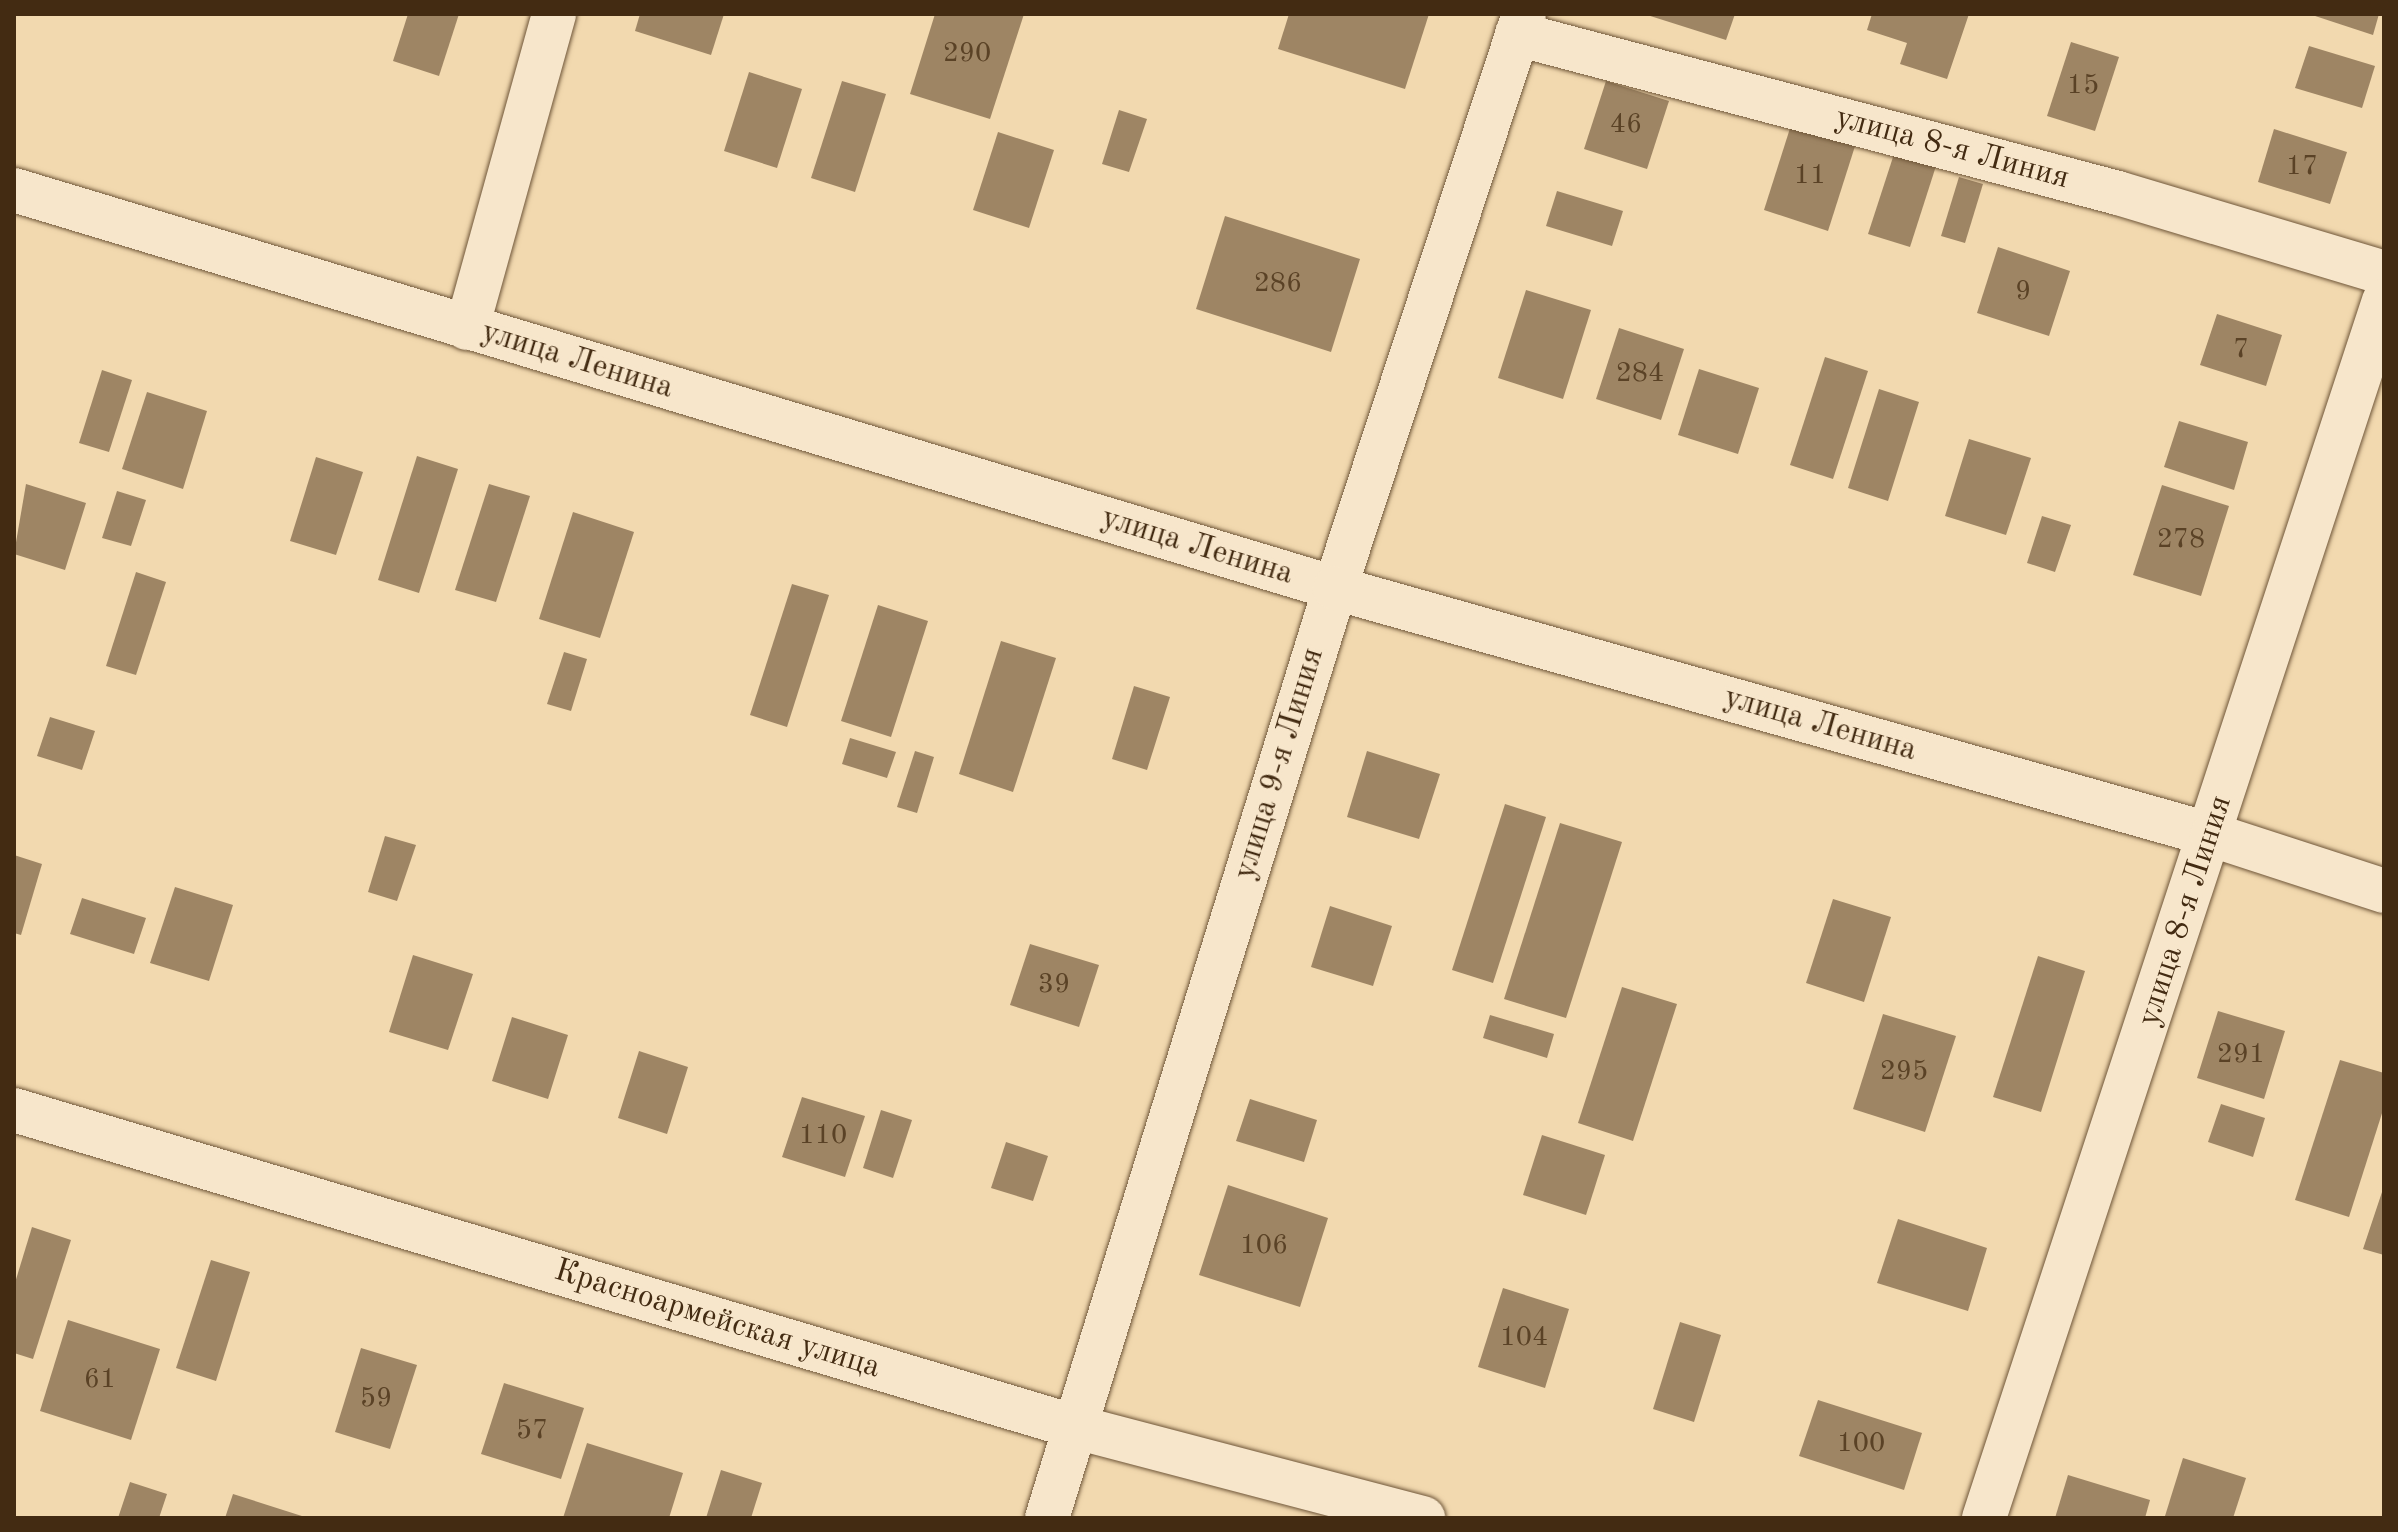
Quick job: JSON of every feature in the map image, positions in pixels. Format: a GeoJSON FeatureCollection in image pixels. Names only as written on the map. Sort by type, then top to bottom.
{"type":"FeatureCollection","features":[{"type":"Feature","properties":{"kind":"street"},"geometry":{"type":"LineString","coordinates":[[467,328],[554,14]]}},
{"type":"Feature","properties":{"kind":"street","name":"улица 8-я Линия"},"geometry":{"type":"LineString","coordinates":[[1521,24],[2118,193],[2384,273]]}},
{"type":"Feature","properties":{"kind":"street","name":"улица 9-я Линия"},"geometry":{"type":"LineString","coordinates":[[1047,1518],[1335,588],[1521,24]]}},
{"type":"Feature","properties":{"kind":"street","name":"улица Ленина"},"geometry":{"type":"LineString","coordinates":[[14,190],[1335,588],[2212,835],[2384,891]]}},
{"type":"Feature","properties":{"kind":"street","name":"улица 8-я Линия"},"geometry":{"type":"LineString","coordinates":[[1984,1518],[2212,835],[2384,301]]}},
{"type":"Feature","properties":{"kind":"street","name":"Красноармейская улица"},"geometry":{"type":"LineString","coordinates":[[14,1110],[1076,1427],[1423,1518]]}},
{"type":"Feature","properties":{"kind":"building"},"geometry":{"type":"Polygon","coordinates":[[[408,14],[459,14],[439,76],[393,61],[408,14]]]}},
{"type":"Feature","properties":{"kind":"building"},"geometry":{"type":"Polygon","coordinates":[[[640,14],[724,14],[711,55],[635,31],[640,14]]]}},
{"type":"Feature","properties":{"kind":"building"},"geometry":{"type":"Polygon","coordinates":[[[935,14],[1024,14],[990,119],[910,94],[935,14]]]}},
{"type":"Feature","properties":{"kind":"building"},"geometry":{"type":"Polygon","coordinates":[[[1289,14],[1429,14],[1405,89],[1278,49],[1289,14]]]}},
{"type":"Feature","properties":{"kind":"building"},"geometry":{"type":"Polygon","coordinates":[[[1644,14],[1735,14],[1726,40],[1644,14]]]}},
{"type":"Feature","properties":{"kind":"building"},"geometry":{"type":"Polygon","coordinates":[[[1872,14],[1969,14],[1947,79],[1900,64],[1907,43],[1867,30],[1872,14]]]}},
{"type":"Feature","properties":{"kind":"building"},"geometry":{"type":"Polygon","coordinates":[[[2309,14],[2379,14],[2373,35],[2309,14]]]}},
{"type":"Feature","properties":{"kind":"building"},"geometry":{"type":"Polygon","coordinates":[[[2071,42],[2119,57],[2095,131],[2047,116],[2071,42]]]}},
{"type":"Feature","properties":{"kind":"building"},"geometry":{"type":"Polygon","coordinates":[[[2309,46],[2375,66],[2362,108],[2295,88],[2309,46]]]}},
{"type":"Feature","properties":{"kind":"building"},"geometry":{"type":"Polygon","coordinates":[[[749,72],[802,89],[777,168],[724,151],[749,72]]]}},
{"type":"Feature","properties":{"kind":"building"},"geometry":{"type":"Polygon","coordinates":[[[842,81],[886,94],[855,192],[811,178],[842,81]]]}},
{"type":"Feature","properties":{"kind":"building"},"geometry":{"type":"Polygon","coordinates":[[[1606,81],[1669,101],[1647,169],[1584,149],[1606,81]]]}},
{"type":"Feature","properties":{"kind":"building"},"geometry":{"type":"Polygon","coordinates":[[[1119,110],[1147,119],[1129,172],[1102,164],[1119,110]]]}},
{"type":"Feature","properties":{"kind":"building"},"geometry":{"type":"Polygon","coordinates":[[[1792,122],[1856,143],[1828,231],[1764,210],[1792,122]]]}},
{"type":"Feature","properties":{"kind":"building"},"geometry":{"type":"Polygon","coordinates":[[[2274,129],[2347,152],[2330,204],[2258,182],[2274,129]]]}},
{"type":"Feature","properties":{"kind":"building"},"geometry":{"type":"Polygon","coordinates":[[[998,132],[1054,150],[1029,228],[973,210],[998,132]]]}},
{"type":"Feature","properties":{"kind":"building"},"geometry":{"type":"Polygon","coordinates":[[[1894,154],[1936,166],[1910,247],[1868,234],[1894,154]]]}},
{"type":"Feature","properties":{"kind":"building"},"geometry":{"type":"Polygon","coordinates":[[[1959,177],[1983,184],[1965,243],[1941,236],[1959,177]]]}},
{"type":"Feature","properties":{"kind":"building"},"geometry":{"type":"Polygon","coordinates":[[[1557,191],[1623,211],[1612,246],[1546,226],[1557,191]]]}},
{"type":"Feature","properties":{"kind":"building"},"geometry":{"type":"Polygon","coordinates":[[[1225,216],[1360,259],[1331,352],[1196,309],[1225,216]]]}},
{"type":"Feature","properties":{"kind":"building"},"geometry":{"type":"Polygon","coordinates":[[[1998,247],[2070,271],[2049,336],[1977,313],[1998,247]]]}},
{"type":"Feature","properties":{"kind":"building"},"geometry":{"type":"Polygon","coordinates":[[[1526,290],[1591,310],[1563,399],[1498,378],[1526,290]]]}},
{"type":"Feature","properties":{"kind":"building"},"geometry":{"type":"Polygon","coordinates":[[[2217,314],[2282,335],[2266,386],[2200,365],[2217,314]]]}},
{"type":"Feature","properties":{"kind":"building"},"geometry":{"type":"Polygon","coordinates":[[[1619,328],[1684,349],[1661,420],[1596,399],[1619,328]]]}},
{"type":"Feature","properties":{"kind":"building"},"geometry":{"type":"Polygon","coordinates":[[[1825,357],[1868,371],[1833,479],[1790,465],[1825,357]]]}},
{"type":"Feature","properties":{"kind":"building"},"geometry":{"type":"Polygon","coordinates":[[[1699,369],[1759,388],[1738,454],[1678,435],[1699,369]]]}},
{"type":"Feature","properties":{"kind":"building"},"geometry":{"type":"Polygon","coordinates":[[[102,370],[132,380],[109,452],[79,443],[102,370]]]}},
{"type":"Feature","properties":{"kind":"building"},"geometry":{"type":"Polygon","coordinates":[[[1879,389],[1919,402],[1888,501],[1848,488],[1879,389]]]}},
{"type":"Feature","properties":{"kind":"building"},"geometry":{"type":"Polygon","coordinates":[[[147,392],[207,411],[183,489],[122,469],[147,392]]]}},
{"type":"Feature","properties":{"kind":"building"},"geometry":{"type":"Polygon","coordinates":[[[2179,421],[2248,442],[2234,490],[2164,467],[2179,421]]]}},
{"type":"Feature","properties":{"kind":"building"},"geometry":{"type":"Polygon","coordinates":[[[1969,439],[2031,458],[2006,535],[1945,516],[1969,439]]]}},
{"type":"Feature","properties":{"kind":"building"},"geometry":{"type":"Polygon","coordinates":[[[417,456],[458,469],[419,593],[378,580],[417,456]]]}},
{"type":"Feature","properties":{"kind":"building"},"geometry":{"type":"Polygon","coordinates":[[[316,457],[363,472],[336,555],[290,541],[316,457]]]}},
{"type":"Feature","properties":{"kind":"building"},"geometry":{"type":"Polygon","coordinates":[[[26,484],[86,503],[65,570],[14,554],[26,484]]]}},
{"type":"Feature","properties":{"kind":"building"},"geometry":{"type":"Polygon","coordinates":[[[489,484],[530,496],[496,602],[455,590],[489,484]]]}},
{"type":"Feature","properties":{"kind":"building"},"geometry":{"type":"Polygon","coordinates":[[[2162,485],[2229,506],[2201,596],[2133,575],[2162,485]]]}},
{"type":"Feature","properties":{"kind":"building"},"geometry":{"type":"Polygon","coordinates":[[[117,491],[146,500],[131,546],[102,538],[117,491]]]}},
{"type":"Feature","properties":{"kind":"building"},"geometry":{"type":"Polygon","coordinates":[[[573,512],[634,532],[600,638],[539,619],[573,512]]]}},
{"type":"Feature","properties":{"kind":"building"},"geometry":{"type":"Polygon","coordinates":[[[2042,516],[2071,525],[2055,572],[2027,563],[2042,516]]]}},
{"type":"Feature","properties":{"kind":"building"},"geometry":{"type":"Polygon","coordinates":[[[136,572],[166,582],[136,675],[106,666],[136,572]]]}},
{"type":"Feature","properties":{"kind":"building"},"geometry":{"type":"Polygon","coordinates":[[[792,584],[829,595],[787,727],[750,715],[792,584]]]}},
{"type":"Feature","properties":{"kind":"building"},"geometry":{"type":"Polygon","coordinates":[[[878,605],[928,621],[891,737],[841,721],[878,605]]]}},
{"type":"Feature","properties":{"kind":"building"},"geometry":{"type":"Polygon","coordinates":[[[1001,641],[1056,658],[1013,792],[959,774],[1001,641]]]}},
{"type":"Feature","properties":{"kind":"building"},"geometry":{"type":"Polygon","coordinates":[[[564,652],[587,659],[571,711],[547,704],[564,652]]]}},
{"type":"Feature","properties":{"kind":"building"},"geometry":{"type":"Polygon","coordinates":[[[1134,686],[1170,697],[1147,770],[1112,759],[1134,686]]]}},
{"type":"Feature","properties":{"kind":"building"},"geometry":{"type":"Polygon","coordinates":[[[50,717],[95,731],[82,770],[37,756],[50,717]]]}},
{"type":"Feature","properties":{"kind":"building"},"geometry":{"type":"Polygon","coordinates":[[[850,738],[896,752],[887,778],[842,764],[850,738]]]}},
{"type":"Feature","properties":{"kind":"building"},"geometry":{"type":"Polygon","coordinates":[[[915,751],[934,757],[917,813],[897,807],[915,751]]]}},
{"type":"Feature","properties":{"kind":"building"},"geometry":{"type":"Polygon","coordinates":[[[1367,751],[1440,774],[1419,839],[1347,817],[1367,751]]]}},
{"type":"Feature","properties":{"kind":"building"},"geometry":{"type":"Polygon","coordinates":[[[1505,804],[1546,817],[1493,983],[1452,970],[1505,804]]]}},
{"type":"Feature","properties":{"kind":"building"},"geometry":{"type":"Polygon","coordinates":[[[1560,823],[1622,842],[1566,1018],[1504,999],[1560,823]]]}},
{"type":"Feature","properties":{"kind":"building"},"geometry":{"type":"Polygon","coordinates":[[[385,836],[416,845],[397,901],[368,892],[385,836]]]}},
{"type":"Feature","properties":{"kind":"building"},"geometry":{"type":"Polygon","coordinates":[[[14,855],[42,864],[21,935],[14,933],[14,855]]]}},
{"type":"Feature","properties":{"kind":"building"},"geometry":{"type":"Polygon","coordinates":[[[175,887],[233,905],[209,981],[150,963],[175,887]]]}},
{"type":"Feature","properties":{"kind":"building"},"geometry":{"type":"Polygon","coordinates":[[[82,898],[146,918],[134,954],[70,934],[82,898]]]}},
{"type":"Feature","properties":{"kind":"building"},"geometry":{"type":"Polygon","coordinates":[[[1833,899],[1891,917],[1864,1002],[1806,983],[1833,899]]]}},
{"type":"Feature","properties":{"kind":"building"},"geometry":{"type":"Polygon","coordinates":[[[1330,906],[1392,926],[1373,986],[1311,967],[1330,906]]]}},
{"type":"Feature","properties":{"kind":"building"},"geometry":{"type":"Polygon","coordinates":[[[1030,944],[1099,965],[1079,1027],[1010,1005],[1030,944]]]}},
{"type":"Feature","properties":{"kind":"building"},"geometry":{"type":"Polygon","coordinates":[[[413,955],[473,974],[448,1050],[389,1032],[413,955]]]}},
{"type":"Feature","properties":{"kind":"building"},"geometry":{"type":"Polygon","coordinates":[[[2038,956],[2085,971],[2041,1112],[1993,1097],[2038,956]]]}},
{"type":"Feature","properties":{"kind":"building"},"geometry":{"type":"Polygon","coordinates":[[[1622,987],[1677,1004],[1633,1141],[1578,1123],[1622,987]]]}},
{"type":"Feature","properties":{"kind":"building"},"geometry":{"type":"Polygon","coordinates":[[[2218,1011],[2285,1031],[2264,1099],[2197,1078],[2218,1011]]]}},
{"type":"Feature","properties":{"kind":"building"},"geometry":{"type":"Polygon","coordinates":[[[1883,1014],[1956,1036],[1925,1132],[1853,1109],[1883,1014]]]}},
{"type":"Feature","properties":{"kind":"building"},"geometry":{"type":"Polygon","coordinates":[[[1490,1015],[1554,1034],[1547,1058],[1483,1038],[1490,1015]]]}},
{"type":"Feature","properties":{"kind":"building"},"geometry":{"type":"Polygon","coordinates":[[[512,1017],[568,1035],[548,1099],[492,1081],[512,1017]]]}},
{"type":"Feature","properties":{"kind":"building"},"geometry":{"type":"Polygon","coordinates":[[[639,1051],[688,1067],[667,1134],[618,1118],[639,1051]]]}},
{"type":"Feature","properties":{"kind":"building"},"geometry":{"type":"Polygon","coordinates":[[[2340,1060],[2384,1073],[2384,1107],[2349,1217],[2295,1200],[2340,1060]]]}},
{"type":"Feature","properties":{"kind":"building"},"geometry":{"type":"Polygon","coordinates":[[[802,1097],[865,1116],[845,1177],[782,1157],[802,1097]]]}},
{"type":"Feature","properties":{"kind":"building"},"geometry":{"type":"Polygon","coordinates":[[[1250,1099],[1317,1120],[1304,1162],[1236,1141],[1250,1099]]]}},
{"type":"Feature","properties":{"kind":"building"},"geometry":{"type":"Polygon","coordinates":[[[2221,1104],[2265,1118],[2253,1157],[2208,1142],[2221,1104]]]}},
{"type":"Feature","properties":{"kind":"building"},"geometry":{"type":"Polygon","coordinates":[[[881,1110],[912,1120],[893,1178],[863,1168],[881,1110]]]}},
{"type":"Feature","properties":{"kind":"building"},"geometry":{"type":"Polygon","coordinates":[[[1542,1135],[1605,1155],[1586,1215],[1523,1195],[1542,1135]]]}},
{"type":"Feature","properties":{"kind":"building"},"geometry":{"type":"Polygon","coordinates":[[[1006,1142],[1048,1156],[1033,1201],[991,1188],[1006,1142]]]}},
{"type":"Feature","properties":{"kind":"building"},"geometry":{"type":"Polygon","coordinates":[[[1228,1185],[1328,1218],[1300,1307],[1199,1275],[1228,1185]]]}},
{"type":"Feature","properties":{"kind":"building"},"geometry":{"type":"Polygon","coordinates":[[[2384,1186],[2384,1255],[2363,1249],[2384,1186]]]}},
{"type":"Feature","properties":{"kind":"building"},"geometry":{"type":"Polygon","coordinates":[[[1898,1219],[1987,1248],[1968,1311],[1877,1283],[1898,1219]]]}},
{"type":"Feature","properties":{"kind":"building"},"geometry":{"type":"Polygon","coordinates":[[[32,1227],[71,1240],[33,1359],[14,1353],[14,1286],[32,1227]]]}},
{"type":"Feature","properties":{"kind":"building"},"geometry":{"type":"Polygon","coordinates":[[[211,1260],[250,1272],[216,1381],[176,1368],[211,1260]]]}},
{"type":"Feature","properties":{"kind":"building"},"geometry":{"type":"Polygon","coordinates":[[[1503,1288],[1569,1309],[1545,1388],[1478,1367],[1503,1288]]]}},
{"type":"Feature","properties":{"kind":"building"},"geometry":{"type":"Polygon","coordinates":[[[68,1320],[160,1349],[131,1440],[40,1411],[68,1320]]]}},
{"type":"Feature","properties":{"kind":"building"},"geometry":{"type":"Polygon","coordinates":[[[1680,1322],[1721,1335],[1694,1422],[1653,1409],[1680,1322]]]}},
{"type":"Feature","properties":{"kind":"building"},"geometry":{"type":"Polygon","coordinates":[[[361,1348],[417,1365],[390,1449],[335,1432],[361,1348]]]}},
{"type":"Feature","properties":{"kind":"building"},"geometry":{"type":"Polygon","coordinates":[[[504,1383],[584,1408],[561,1479],[481,1454],[504,1383]]]}},
{"type":"Feature","properties":{"kind":"building"},"geometry":{"type":"Polygon","coordinates":[[[1818,1400],[1922,1433],[1904,1490],[1799,1456],[1818,1400]]]}},
{"type":"Feature","properties":{"kind":"building"},"geometry":{"type":"Polygon","coordinates":[[[587,1443],[683,1473],[669,1518],[563,1518],[587,1443]]]}},
{"type":"Feature","properties":{"kind":"building"},"geometry":{"type":"Polygon","coordinates":[[[2183,1458],[2246,1478],[2233,1518],[2165,1516],[2183,1458]]]}},
{"type":"Feature","properties":{"kind":"building"},"geometry":{"type":"Polygon","coordinates":[[[721,1470],[762,1483],[751,1518],[706,1518],[721,1470]]]}},
{"type":"Feature","properties":{"kind":"building"},"geometry":{"type":"Polygon","coordinates":[[[2068,1475],[2150,1500],[2145,1518],[2055,1518],[2068,1475]]]}},
{"type":"Feature","properties":{"kind":"building"},"geometry":{"type":"Polygon","coordinates":[[[130,1482],[167,1494],[159,1518],[118,1518],[130,1482]]]}},
{"type":"Feature","properties":{"kind":"building"},"geometry":{"type":"Polygon","coordinates":[[[233,1494],[305,1517],[225,1518],[233,1494]]]}}]}
